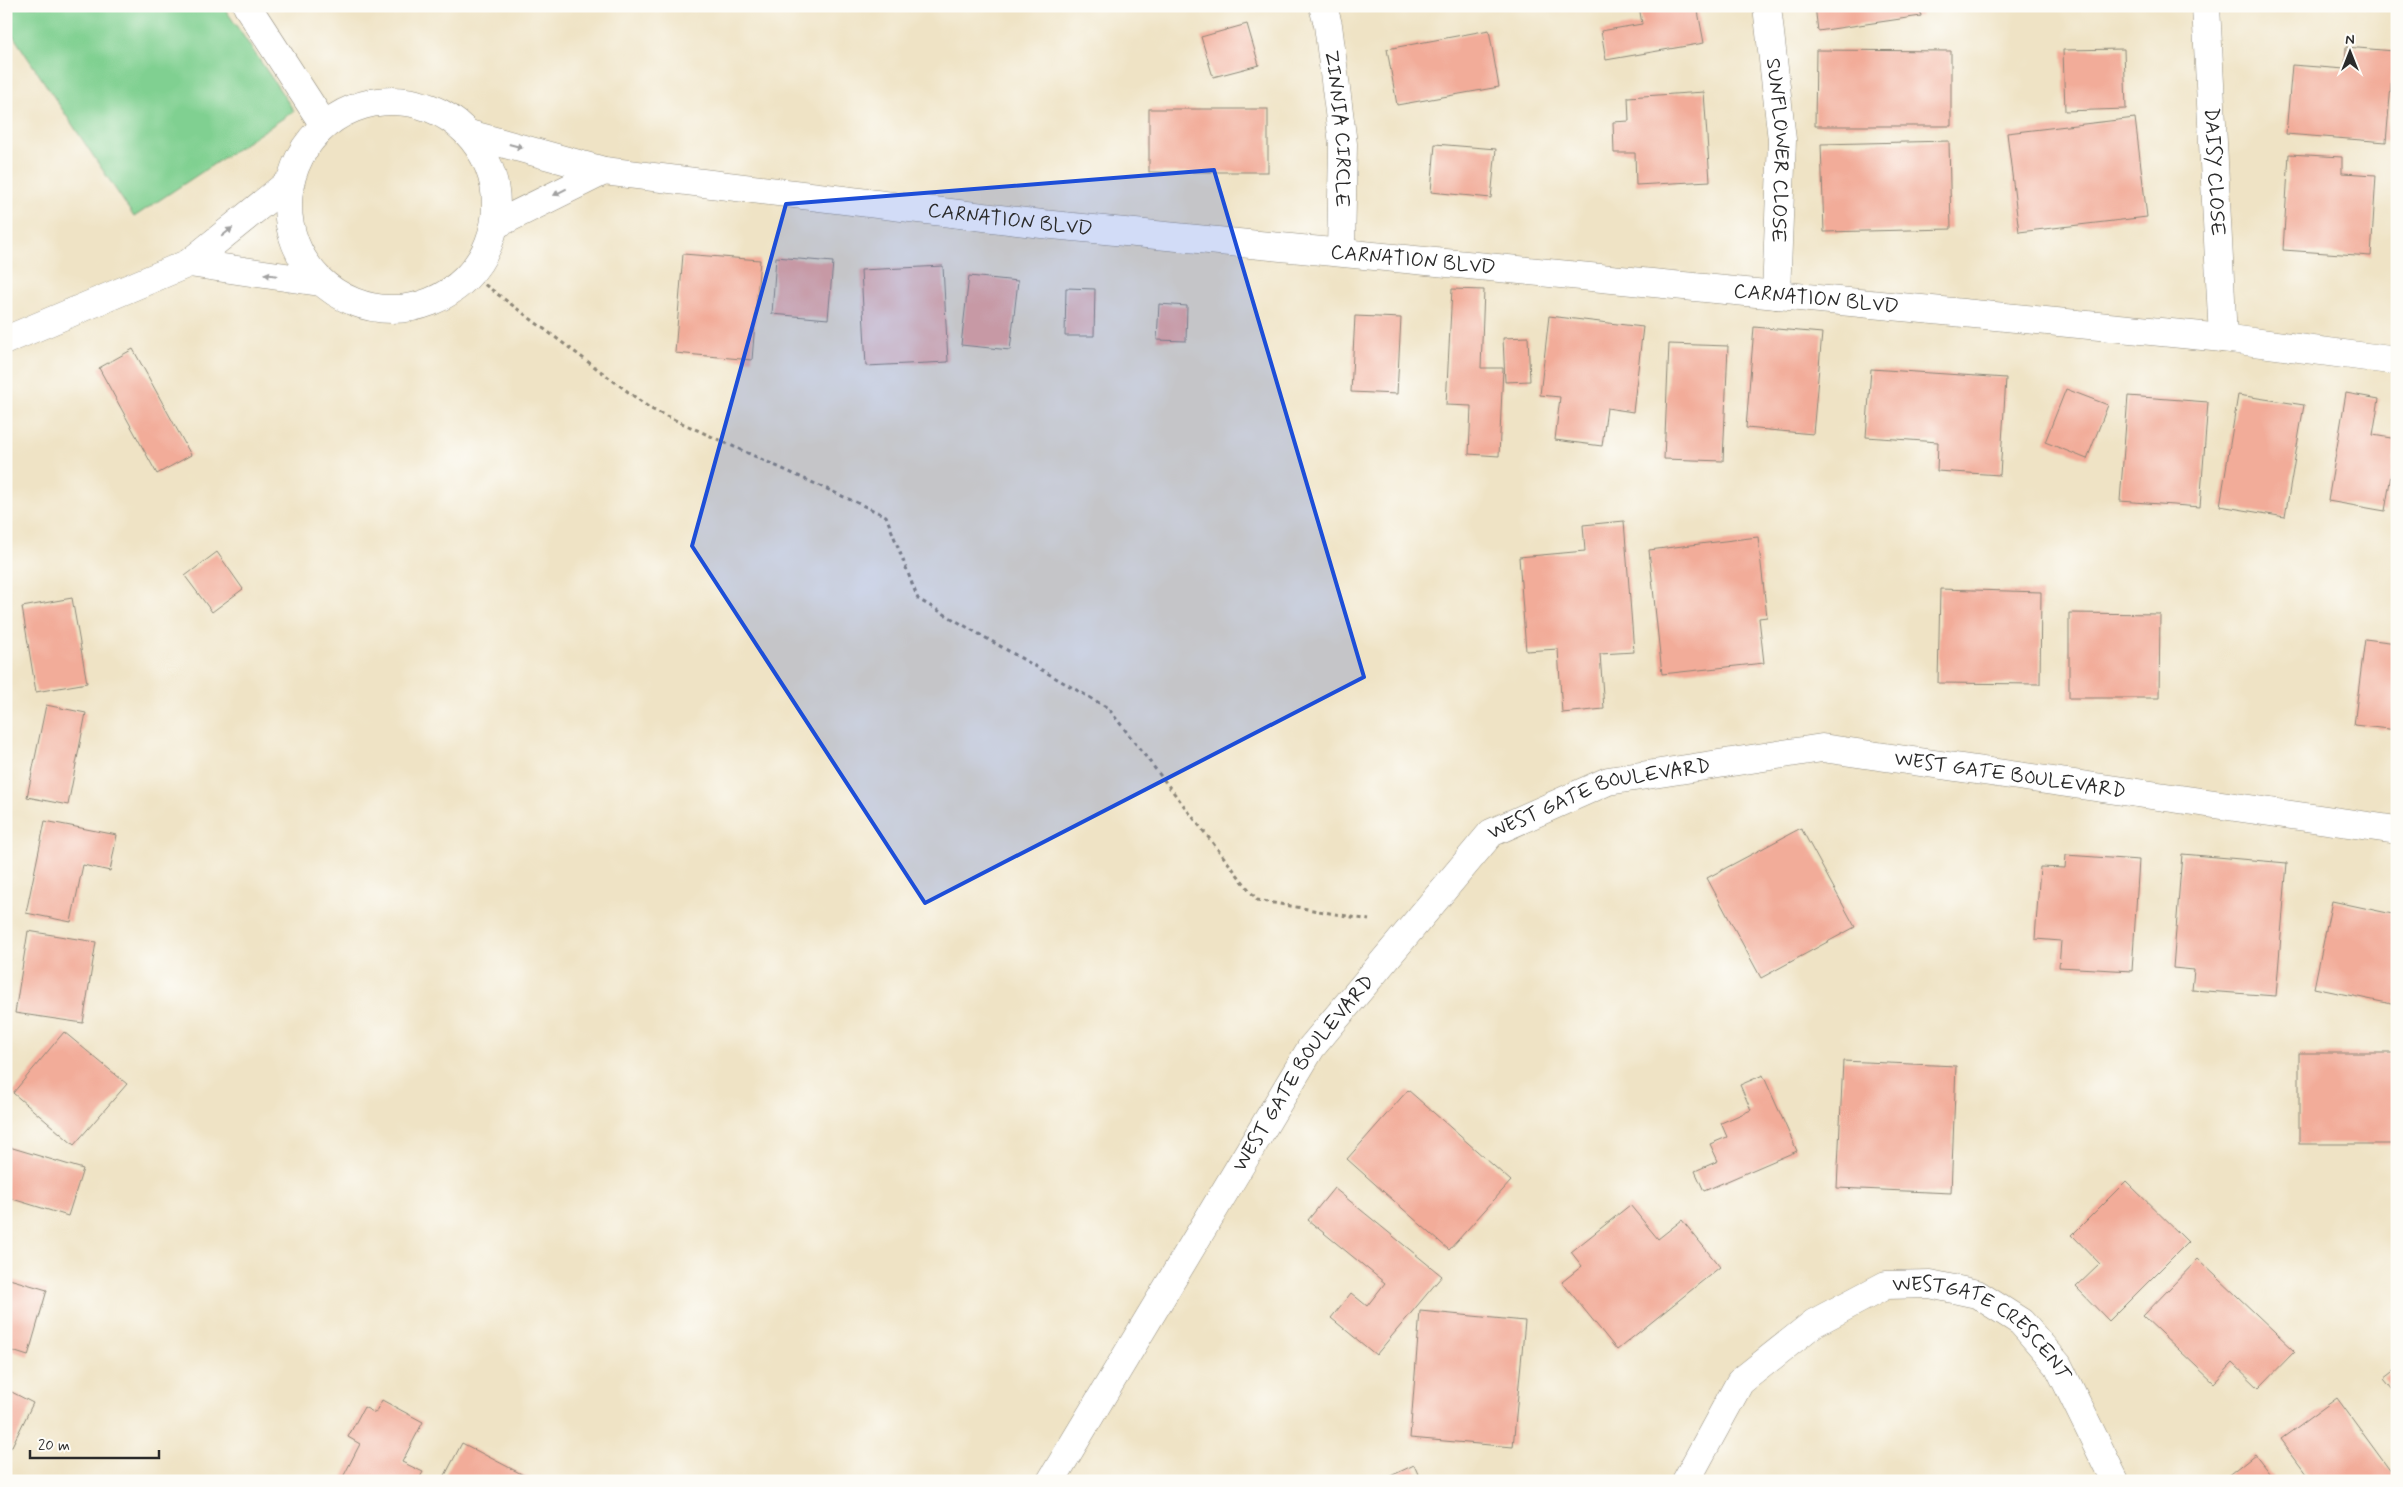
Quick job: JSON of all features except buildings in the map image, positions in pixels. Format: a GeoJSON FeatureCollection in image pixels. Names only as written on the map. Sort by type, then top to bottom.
{"type":"FeatureCollection","features":[{"type":"Feature","properties":{"kind":"street"},"geometry":{"type":"LineString","coordinates":[[247,6],[324,125]]}},
{"type":"Feature","properties":{"kind":"street","name":"ZINNIA CIRCLE"},"geometry":{"type":"LineString","coordinates":[[1323,6],[1328,25],[1343,144],[1341,252]]}},
{"type":"Feature","properties":{"kind":"street","name":"SUNFLOWER CLOSE"},"geometry":{"type":"LineString","coordinates":[[1767,6],[1782,140],[1776,295]]}},
{"type":"Feature","properties":{"kind":"street","name":"DAISY CLOSE"},"geometry":{"type":"LineString","coordinates":[[2206,6],[2224,338]]}},
{"type":"Feature","properties":{"kind":"street"},"geometry":{"type":"LineString","coordinates":[[189,263],[320,282],[368,308],[425,306],[472,275],[495,225],[493,176],[469,134],[436,111],[398,101],[359,106],[324,125],[304,148],[296,161],[288,183],[291,237],[320,282]]}},
{"type":"Feature","properties":{"kind":"street","name":"CARNATION BLVD"},"geometry":{"type":"LineString","coordinates":[[469,134],[604,170],[1042,224],[2224,338],[2397,361]]}},
{"type":"Feature","properties":{"kind":"street"},"geometry":{"type":"LineString","coordinates":[[495,225],[604,170]]}},
{"type":"Feature","properties":{"kind":"street"},"geometry":{"type":"LineString","coordinates":[[6,340],[189,263],[288,183]]}},
{"type":"Feature","properties":{"kind":"street","name":"WEST GATE BOULEVARD"},"geometry":{"type":"LineString","coordinates":[[1051,1481],[1311,1048],[1491,834],[1608,781],[1822,748],[2397,830]]}},
{"type":"Feature","properties":{"kind":"street","name":"WESTGATE CRESCENT"},"geometry":{"type":"LineString","coordinates":[[1686,1481],[1740,1382],[1814,1323],[1886,1285],[1930,1284],[1977,1294],[2020,1322],[2058,1365],[2115,1481]]}},
{"type":"Feature","properties":{"kind":"path"},"geometry":{"type":"LineString","coordinates":[[472,275],[651,409],[886,516],[918,599],[1108,708],[1257,900],[1411,927]]}},
{"type":"Feature","properties":{"kind":"highlighted area"},"geometry":{"type":"Polygon","coordinates":[[[1214,170],[1364,677],[925,903],[692,546],[786,204],[1214,170]]]}},
{"type":"Feature","properties":{"kind":"green space"},"geometry":{"type":"Polygon","coordinates":[[[6,6],[223,6],[294,111],[134,217],[6,25],[6,6]]]}}]}
